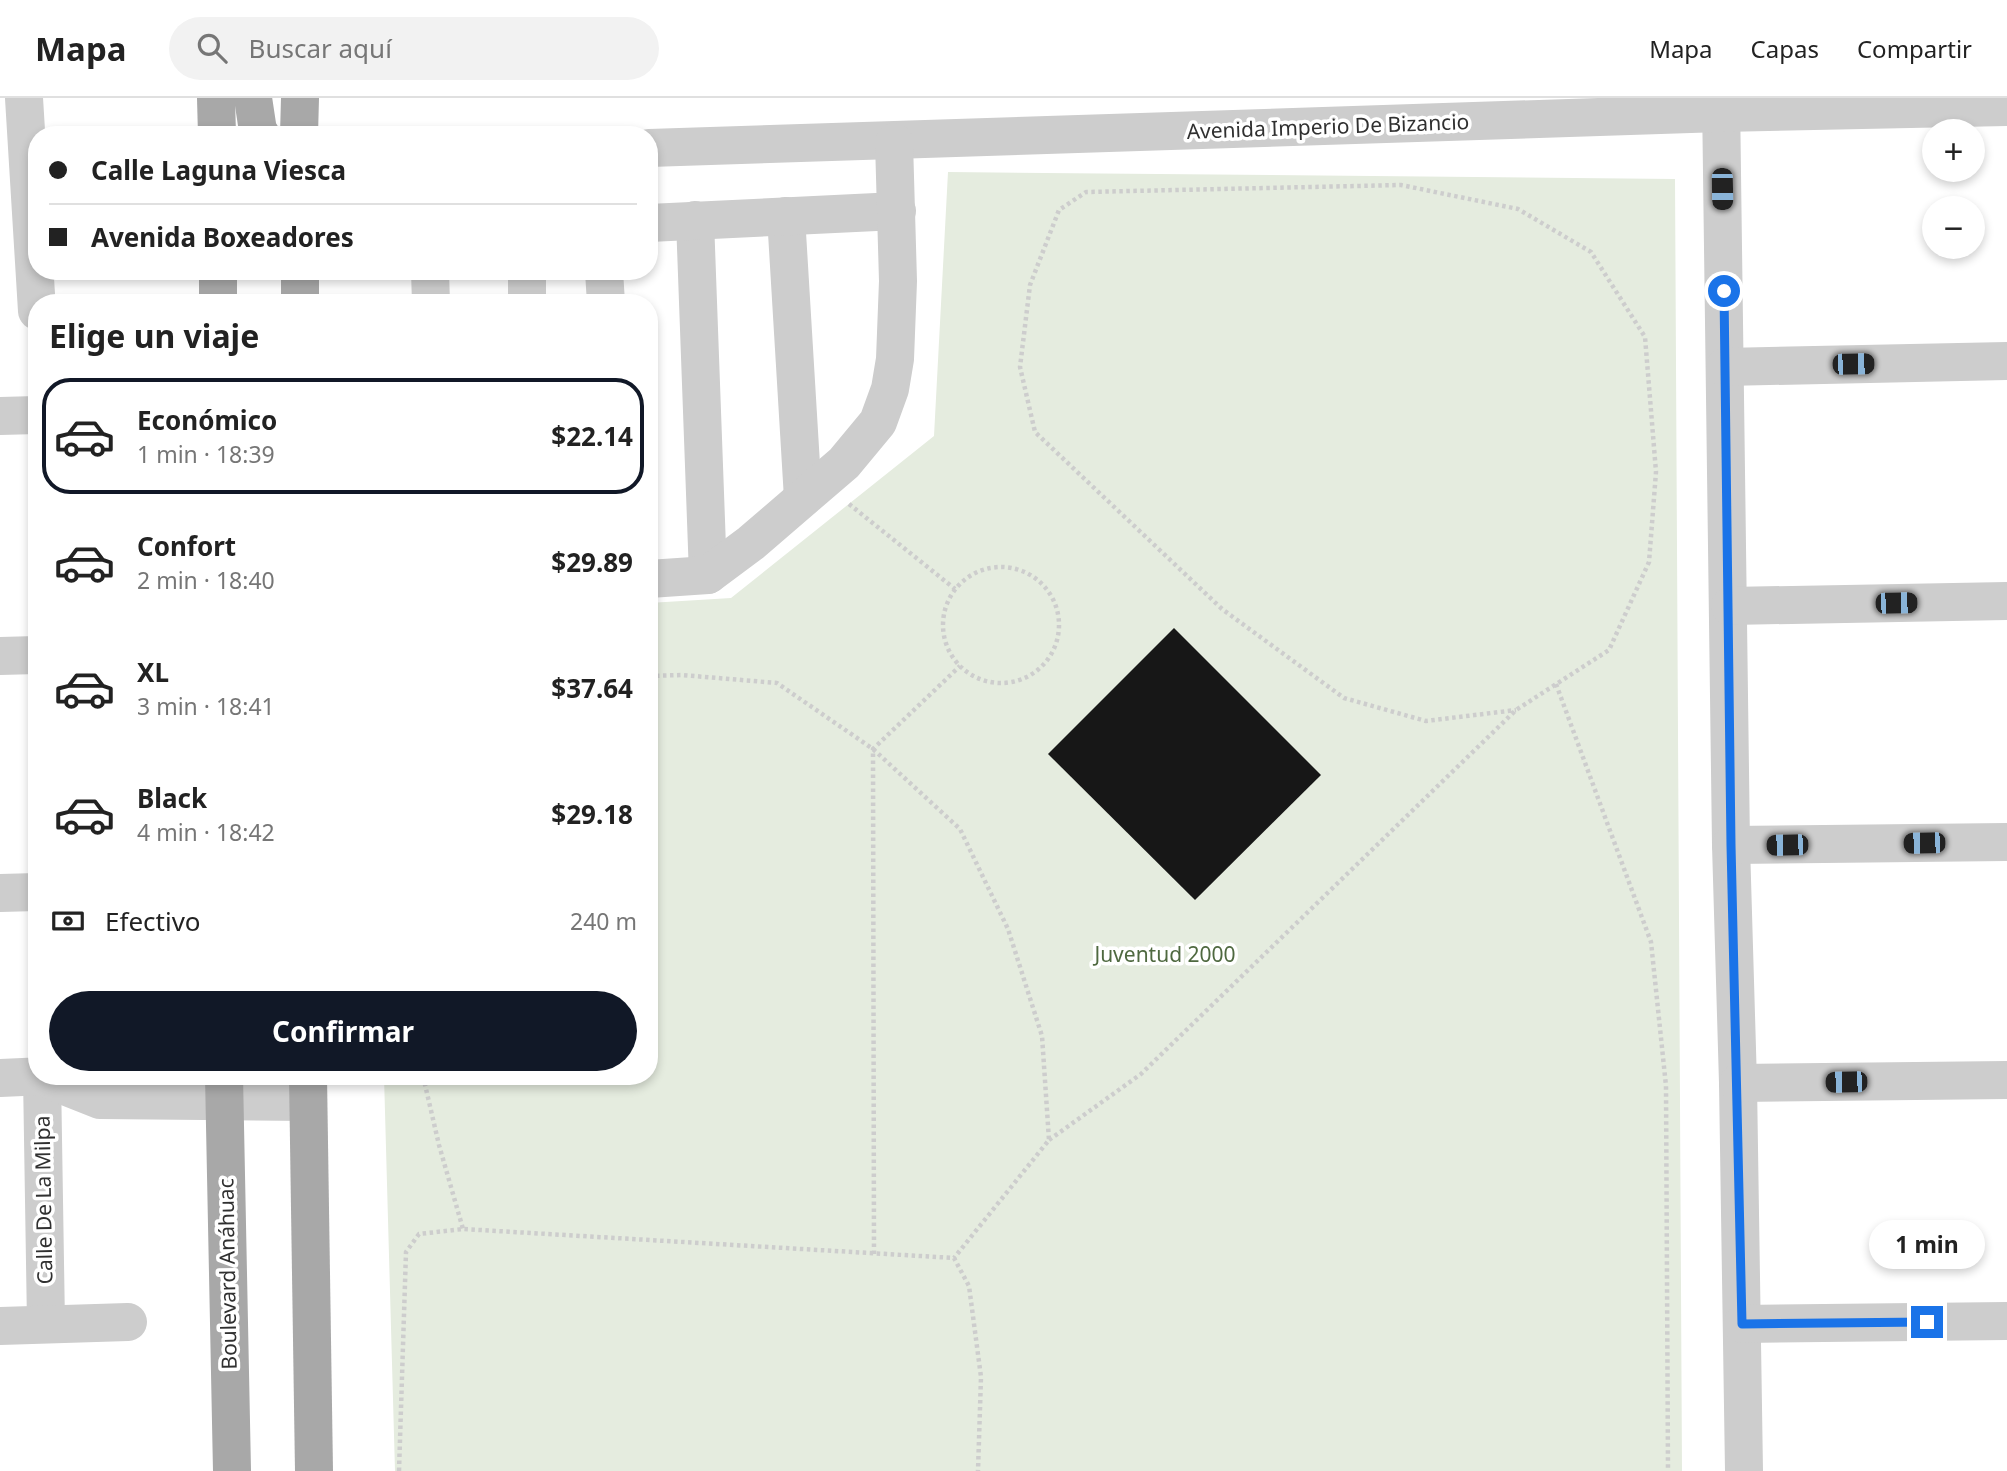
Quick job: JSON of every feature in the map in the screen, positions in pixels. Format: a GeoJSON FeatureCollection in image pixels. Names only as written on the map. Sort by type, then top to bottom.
{"type":"FeatureCollection","features":[{"type":"Feature","properties":{"kind":"main road"},"geometry":{"type":"LineString","coordinates":[[216,98],[216,126]]}},
{"type":"Feature","properties":{"kind":"main road"},"geometry":{"type":"LineString","coordinates":[[253,98],[257,126]]}},
{"type":"Feature","properties":{"kind":"main road"},"geometry":{"type":"LineString","coordinates":[[299,126],[300,98]]}},
{"type":"Feature","properties":{"kind":"main road","name":"Boulevard Anáhuac"},"geometry":{"type":"LineString","coordinates":[[224,1089],[232,1471]]}},
{"type":"Feature","properties":{"kind":"main road"},"geometry":{"type":"LineString","coordinates":[[308,1089],[313,1471]]}},
{"type":"Feature","properties":{"kind":"street"},"geometry":{"type":"LineString","coordinates":[[24,98],[14,168],[28,255]]}},
{"type":"Feature","properties":{"kind":"street"},"geometry":{"type":"LineString","coordinates":[[1721,106],[1730,606],[1731,845],[1744,1471]]}},
{"type":"Feature","properties":{"kind":"street","name":"Avenida Imperio De Bizancio"},"geometry":{"type":"LineString","coordinates":[[658,148],[894,142],[1721,106],[2007,107]]}},
{"type":"Feature","properties":{"kind":"street"},"geometry":{"type":"LineString","coordinates":[[658,578],[708,575],[751,543],[844,463],[878,422],[890,389],[895,359],[898,281],[894,142]]}},
{"type":"Feature","properties":{"kind":"street"},"geometry":{"type":"LineString","coordinates":[[658,222],[897,211]]}},
{"type":"Feature","properties":{"kind":"street"},"geometry":{"type":"LineString","coordinates":[[786,216],[812,491]]}},
{"type":"Feature","properties":{"kind":"street"},"geometry":{"type":"LineString","coordinates":[[695,220],[708,575]]}},
{"type":"Feature","properties":{"kind":"street"},"geometry":{"type":"LineString","coordinates":[[1725,367],[2007,361]]}},
{"type":"Feature","properties":{"kind":"street"},"geometry":{"type":"LineString","coordinates":[[0,416],[28,415]]}},
{"type":"Feature","properties":{"kind":"street"},"geometry":{"type":"LineString","coordinates":[[1730,606],[2007,601]]}},
{"type":"Feature","properties":{"kind":"street"},"geometry":{"type":"LineString","coordinates":[[0,656],[28,655]]}},
{"type":"Feature","properties":{"kind":"street"},"geometry":{"type":"LineString","coordinates":[[1731,845],[2007,842]]}},
{"type":"Feature","properties":{"kind":"street"},"geometry":{"type":"LineString","coordinates":[[0,893],[28,892]]}},
{"type":"Feature","properties":{"kind":"street"},"geometry":{"type":"LineString","coordinates":[[0,1078],[28,1077]]}},
{"type":"Feature","properties":{"kind":"street"},"geometry":{"type":"LineString","coordinates":[[1738,1083],[2007,1080]]}},
{"type":"Feature","properties":{"kind":"street","name":"Calle De La Milpa"},"geometry":{"type":"LineString","coordinates":[[43,1085],[46,1324]]}},
{"type":"Feature","properties":{"kind":"street"},"geometry":{"type":"LineString","coordinates":[[62,1085],[100,1101],[224,1089],[308,1089]]}},
{"type":"Feature","properties":{"kind":"street"},"geometry":{"type":"LineString","coordinates":[[1742,1324],[2007,1321]]}},
{"type":"Feature","properties":{"kind":"street"},"geometry":{"type":"LineString","coordinates":[[0,1326],[128,1322]]}},
{"type":"Feature","properties":{"kind":"path"},"geometry":{"type":"LineString","coordinates":[[954,1258],[1049,1140],[1140,1074],[1516,710],[1609,650],[1649,562],[1656,472],[1645,337],[1591,252],[1518,209],[1401,185],[1086,192],[1059,210],[1030,285],[1020,367],[1035,432],[1222,609],[1343,698],[1426,721],[1516,710]]}},
{"type":"Feature","properties":{"kind":"path"},"geometry":{"type":"LineString","coordinates":[[812,491],[954,589]]}},
{"type":"Feature","properties":{"kind":"path"},"geometry":{"type":"LineString","coordinates":[[997,567],[1030,573],[1043,584],[1053,597],[1059,613],[1060,630],[1056,646],[1048,660],[1036,672],[1021,680],[988,682],[973,676],[960,666],[949,653],[942,620],[954,589],[981,570],[997,567]]}},
{"type":"Feature","properties":{"kind":"path"},"geometry":{"type":"LineString","coordinates":[[874,1254],[873,749],[960,666]]}},
{"type":"Feature","properties":{"kind":"path"},"geometry":{"type":"LineString","coordinates":[[658,676],[682,675],[777,683],[873,749],[960,829],[1008,929],[1042,1036],[1049,1140]]}},
{"type":"Feature","properties":{"kind":"path"},"geometry":{"type":"LineString","coordinates":[[1556,684],[1651,942],[1666,1086],[1668,1471]]}},
{"type":"Feature","properties":{"kind":"path"},"geometry":{"type":"LineString","coordinates":[[425,1085],[463,1229]]}},
{"type":"Feature","properties":{"kind":"path"},"geometry":{"type":"LineString","coordinates":[[399,1471],[406,1252],[419,1234],[463,1229],[954,1258]]}},
{"type":"Feature","properties":{"kind":"path"},"geometry":{"type":"LineString","coordinates":[[954,1258],[969,1286],[982,1377],[978,1471]]}},
{"type":"Feature","properties":{"kind":"green space","name":"Juventud 2000"},"geometry":{"type":"Polygon","coordinates":[[[948,172],[1675,179],[1682,1471],[395,1471],[384,1085],[658,1085],[658,602],[731,598],[934,436],[948,172]]]}},
{"type":"Feature","properties":{"kind":"building"},"geometry":{"type":"Polygon","coordinates":[[[1174,628],[1321,775],[1195,900],[1048,754],[1174,628]]]}},
{"type":"Feature","properties":{"kind":"route"},"geometry":{"type":"LineString","coordinates":[[1724,291],[1731,845],[1742,1324],[1927,1322]]}}]}
